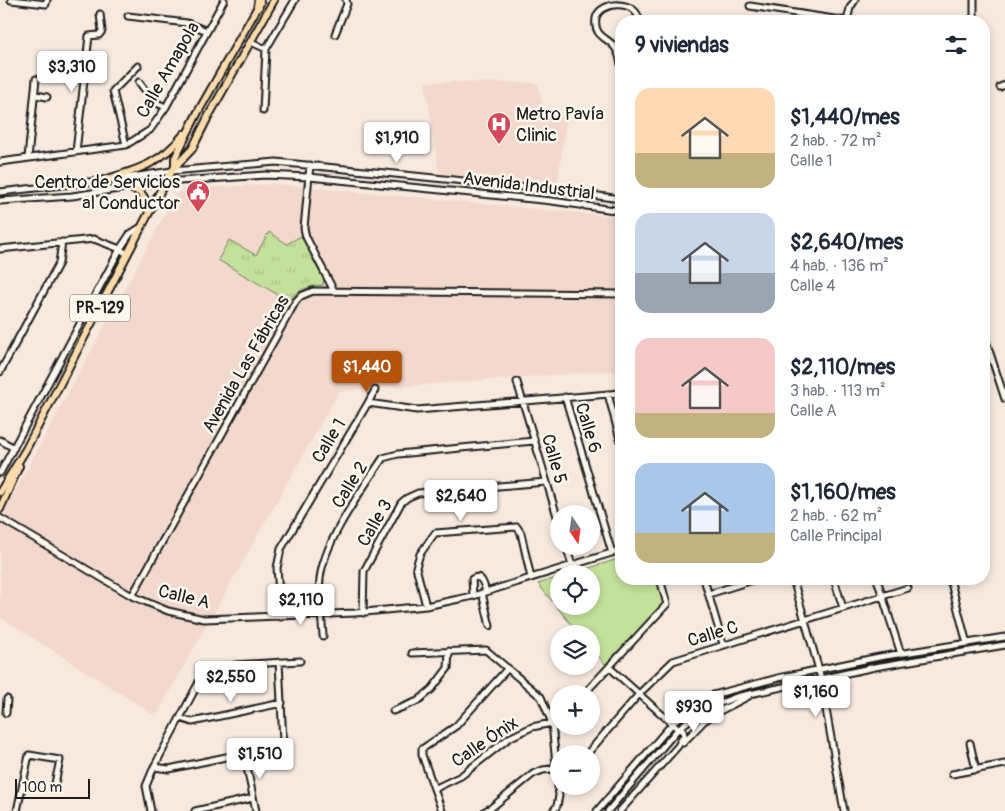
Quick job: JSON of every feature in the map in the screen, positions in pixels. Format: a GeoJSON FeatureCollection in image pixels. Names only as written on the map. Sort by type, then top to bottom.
{"type":"FeatureCollection","features":[{"type":"Feature","properties":{"kind":"main road","name":"PR-129"},"geometry":{"type":"LineString","coordinates":[[0,492],[26,449],[165,182],[173,169],[192,149],[274,0]]}},
{"type":"Feature","properties":{"kind":"main road","name":"PR-129"},"geometry":{"type":"LineString","coordinates":[[173,169],[175,158],[198,112],[260,2]]}},
{"type":"Feature","properties":{"kind":"main road"},"geometry":{"type":"LineString","coordinates":[[101,181],[147,166],[165,155],[182,136],[198,112]]}},
{"type":"Feature","properties":{"kind":"main road"},"geometry":{"type":"LineString","coordinates":[[130,188],[138,190],[144,196],[149,213]]}},
{"type":"Feature","properties":{"kind":"main road","name":"PR-129"},"geometry":{"type":"LineString","coordinates":[[0,510],[26,449]]}},
{"type":"Feature","properties":{"kind":"street"},"geometry":{"type":"LineString","coordinates":[[11,0],[46,4],[47,0]]}},
{"type":"Feature","properties":{"kind":"street","name":"Calle Amapola"},"geometry":{"type":"LineString","coordinates":[[0,162],[126,145],[150,130],[166,107],[224,0]]}},
{"type":"Feature","properties":{"kind":"street"},"geometry":{"type":"LineString","coordinates":[[263,111],[266,48],[295,0]]}},
{"type":"Feature","properties":{"kind":"street"},"geometry":{"type":"LineString","coordinates":[[335,34],[347,4],[346,0]]}},
{"type":"Feature","properties":{"kind":"street"},"geometry":{"type":"LineString","coordinates":[[848,15],[855,0]]}},
{"type":"Feature","properties":{"kind":"street"},"geometry":{"type":"LineString","coordinates":[[974,0],[974,15]]}},
{"type":"Feature","properties":{"kind":"street"},"geometry":{"type":"LineString","coordinates":[[615,48],[602,39],[598,32],[597,15],[601,8],[609,2],[626,2],[634,6],[638,15]]}},
{"type":"Feature","properties":{"kind":"street"},"geometry":{"type":"LineString","coordinates":[[750,6],[807,15]]}},
{"type":"Feature","properties":{"kind":"street"},"geometry":{"type":"LineString","coordinates":[[76,152],[88,36],[98,35],[102,31],[100,14]]}},
{"type":"Feature","properties":{"kind":"street"},"geometry":{"type":"LineString","coordinates":[[128,16],[187,23],[206,31]]}},
{"type":"Feature","properties":{"kind":"street"},"geometry":{"type":"LineString","coordinates":[[250,42],[266,48]]}},
{"type":"Feature","properties":{"kind":"street","name":"Calle Amapola"},"geometry":{"type":"LineString","coordinates":[[126,145],[113,91],[138,66]]}},
{"type":"Feature","properties":{"kind":"street"},"geometry":{"type":"LineString","coordinates":[[28,158],[36,95],[36,79]]}},
{"type":"Feature","properties":{"kind":"street"},"geometry":{"type":"LineString","coordinates":[[139,82],[154,102],[166,107]]}},
{"type":"Feature","properties":{"kind":"street"},"geometry":{"type":"LineString","coordinates":[[36,95],[47,96]]}},
{"type":"Feature","properties":{"kind":"street","name":"Avenida Industrial"},"geometry":{"type":"LineString","coordinates":[[0,192],[101,181],[173,169],[276,162],[545,189],[615,198]]}},
{"type":"Feature","properties":{"kind":"street"},"geometry":{"type":"LineString","coordinates":[[310,165],[304,228],[306,237],[334,291]]}},
{"type":"Feature","properties":{"kind":"street","name":"Avenida Industrial"},"geometry":{"type":"LineString","coordinates":[[0,201],[72,196],[165,182],[265,175],[309,177],[552,201],[615,210]]}},
{"type":"Feature","properties":{"kind":"street"},"geometry":{"type":"LineString","coordinates":[[0,473],[120,249],[130,234],[142,226]]}},
{"type":"Feature","properties":{"kind":"street"},"geometry":{"type":"LineString","coordinates":[[0,249],[94,239],[120,249],[127,254]]}},
{"type":"Feature","properties":{"kind":"street"},"geometry":{"type":"LineString","coordinates":[[0,372],[59,263],[62,242]]}},
{"type":"Feature","properties":{"kind":"street","name":"Avenida Las Fábricas"},"geometry":{"type":"LineString","coordinates":[[132,596],[296,301],[301,296],[312,291],[615,294]]}},
{"type":"Feature","properties":{"kind":"street"},"geometry":{"type":"LineString","coordinates":[[990,353],[1005,399]]}},
{"type":"Feature","properties":{"kind":"street","name":"Calle 5"},"geometry":{"type":"LineString","coordinates":[[517,382],[553,505]]}},
{"type":"Feature","properties":{"kind":"street","name":"Calle 1"},"geometry":{"type":"LineString","coordinates":[[281,617],[277,568],[281,549],[375,390]]}},
{"type":"Feature","properties":{"kind":"street"},"geometry":{"type":"LineString","coordinates":[[368,403],[417,410],[615,393]]}},
{"type":"Feature","properties":{"kind":"street"},"geometry":{"type":"LineString","coordinates":[[608,394],[615,420]]}},
{"type":"Feature","properties":{"kind":"street","name":"Calle 6"},"geometry":{"type":"LineString","coordinates":[[565,397],[612,553]]}},
{"type":"Feature","properties":{"kind":"street"},"geometry":{"type":"LineString","coordinates":[[0,440],[14,448]]}},
{"type":"Feature","properties":{"kind":"street","name":"Calle 2"},"geometry":{"type":"LineString","coordinates":[[322,615],[320,580],[324,557],[348,512],[383,458],[398,454],[534,441]]}},
{"type":"Feature","properties":{"kind":"street","name":"Calle 3"},"geometry":{"type":"LineString","coordinates":[[363,613],[364,571],[401,504],[407,498],[418,493],[546,482]]}},
{"type":"Feature","properties":{"kind":"street","name":"Calle A"},"geometry":{"type":"LineString","coordinates":[[0,518],[132,596],[168,611],[204,619],[363,613],[426,606],[473,596],[550,572]]}},
{"type":"Feature","properties":{"kind":"street"},"geometry":{"type":"LineString","coordinates":[[426,606],[416,568],[420,554],[435,534],[517,527],[521,533],[531,578]]}},
{"type":"Feature","properties":{"kind":"street","name":"Calle A"},"geometry":{"type":"LineString","coordinates":[[572,565],[615,552]]}},
{"type":"Feature","properties":{"kind":"street"},"geometry":{"type":"LineString","coordinates":[[569,555],[572,565]]}},
{"type":"Feature","properties":{"kind":"street"},"geometry":{"type":"LineString","coordinates":[[473,596],[471,583],[475,577],[482,580],[490,626]]}},
{"type":"Feature","properties":{"kind":"street"},"geometry":{"type":"LineString","coordinates":[[592,685],[667,604],[662,585]]}},
{"type":"Feature","properties":{"kind":"street"},"geometry":{"type":"LineString","coordinates":[[706,585],[723,644]]}},
{"type":"Feature","properties":{"kind":"street"},"geometry":{"type":"LineString","coordinates":[[709,594],[734,585]]}},
{"type":"Feature","properties":{"kind":"street"},"geometry":{"type":"LineString","coordinates":[[796,585],[819,670],[844,811]]}},
{"type":"Feature","properties":{"kind":"street"},"geometry":{"type":"LineString","coordinates":[[836,585],[843,608]]}},
{"type":"Feature","properties":{"kind":"street"},"geometry":{"type":"LineString","coordinates":[[879,585],[900,654]]}},
{"type":"Feature","properties":{"kind":"street"},"geometry":{"type":"LineString","coordinates":[[952,585],[967,644]]}},
{"type":"Feature","properties":{"kind":"street","name":"Calle C"},"geometry":{"type":"LineString","coordinates":[[595,745],[640,694],[673,661],[908,588]]}},
{"type":"Feature","properties":{"kind":"street"},"geometry":{"type":"LineString","coordinates":[[322,615],[323,636]]}},
{"type":"Feature","properties":{"kind":"street"},"geometry":{"type":"LineString","coordinates":[[597,811],[672,724],[688,709],[713,695],[819,670],[900,654],[1005,637]]}},
{"type":"Feature","properties":{"kind":"street"},"geometry":{"type":"LineString","coordinates":[[608,811],[678,729],[702,710],[718,703],[753,693],[883,665],[1005,645]]}},
{"type":"Feature","properties":{"kind":"street"},"geometry":{"type":"LineString","coordinates":[[412,653],[486,650],[541,697],[550,718]]}},
{"type":"Feature","properties":{"kind":"street"},"geometry":{"type":"LineString","coordinates":[[393,710],[418,701],[432,689],[448,668],[449,651]]}},
{"type":"Feature","properties":{"kind":"street"},"geometry":{"type":"LineString","coordinates":[[151,811],[146,786],[154,766],[200,680],[208,672],[236,665],[300,661]]}},
{"type":"Feature","properties":{"kind":"street"},"geometry":{"type":"LineString","coordinates":[[154,766],[169,769],[278,746],[283,742],[279,662]]}},
{"type":"Feature","properties":{"kind":"street"},"geometry":{"type":"LineString","coordinates":[[609,667],[672,724],[683,731],[684,735],[678,746],[621,811]]}},
{"type":"Feature","properties":{"kind":"street"},"geometry":{"type":"LineString","coordinates":[[442,811],[422,755],[422,749],[456,726],[508,668]]}},
{"type":"Feature","properties":{"kind":"street"},"geometry":{"type":"LineString","coordinates":[[678,746],[716,712],[753,693]]}},
{"type":"Feature","properties":{"kind":"street"},"geometry":{"type":"LineString","coordinates":[[6,713],[7,699]]}},
{"type":"Feature","properties":{"kind":"street"},"geometry":{"type":"LineString","coordinates":[[180,718],[192,722],[282,703]]}},
{"type":"Feature","properties":{"kind":"street"},"geometry":{"type":"LineString","coordinates":[[0,706],[7,706]]}},
{"type":"Feature","properties":{"kind":"street","name":"Calle Ónix"},"geometry":{"type":"LineString","coordinates":[[434,789],[461,776],[509,738],[532,727],[550,723]]}},
{"type":"Feature","properties":{"kind":"street"},"geometry":{"type":"LineString","coordinates":[[970,742],[976,770]]}},
{"type":"Feature","properties":{"kind":"street"},"geometry":{"type":"LineString","coordinates":[[244,753],[256,811]]}},
{"type":"Feature","properties":{"kind":"street"},"geometry":{"type":"LineString","coordinates":[[18,811],[29,755],[60,760],[54,788]]}},
{"type":"Feature","properties":{"kind":"street"},"geometry":{"type":"LineString","coordinates":[[952,774],[1005,764]]}},
{"type":"Feature","properties":{"kind":"street"},"geometry":{"type":"LineString","coordinates":[[485,811],[532,774],[550,769]]}},
{"type":"Feature","properties":{"kind":"street"},"geometry":{"type":"LineString","coordinates":[[553,811],[557,806],[559,795]]}},
{"type":"Feature","properties":{"kind":"street"},"geometry":{"type":"LineString","coordinates":[[195,811],[253,798]]}},
{"type":"Feature","properties":{"kind":"shaded area","name":"Metro Pavía Clinic"},"geometry":{"type":"Polygon","coordinates":[[[425,82],[538,83],[544,114],[567,117],[557,185],[439,173],[425,82]]]}},
{"type":"Feature","properties":{"kind":"shaded area"},"geometry":{"type":"Polygon","coordinates":[[[274,184],[615,216],[615,370],[339,391],[156,716],[0,617],[0,519],[176,194],[183,189],[274,184]]]}},
{"type":"Feature","properties":{"kind":"green space"},"geometry":{"type":"Polygon","coordinates":[[[269,232],[287,244],[301,236],[324,280],[323,285],[304,289],[289,300],[280,300],[280,296],[218,260],[229,240],[256,255],[269,232]]]}},
{"type":"Feature","properties":{"kind":"green space"},"geometry":{"type":"Polygon","coordinates":[[[615,560],[615,585],[658,585],[664,604],[605,664],[600,658],[600,625],[572,625],[563,615],[600,615],[599,565],[615,560]]]}},
{"type":"Feature","properties":{"kind":"green space"},"geometry":{"type":"Polygon","coordinates":[[[550,580],[550,599],[538,584],[550,580]]]}},
{"type":"Feature","properties":{"kind":"place","name":"Metro Pavía Clinic"},"geometry":{"type":"Point","coordinates":[499,145]}},
{"type":"Feature","properties":{"kind":"place","name":"Centro de Servicios al Conductor"},"geometry":{"type":"Point","coordinates":[198,213]}}]}
